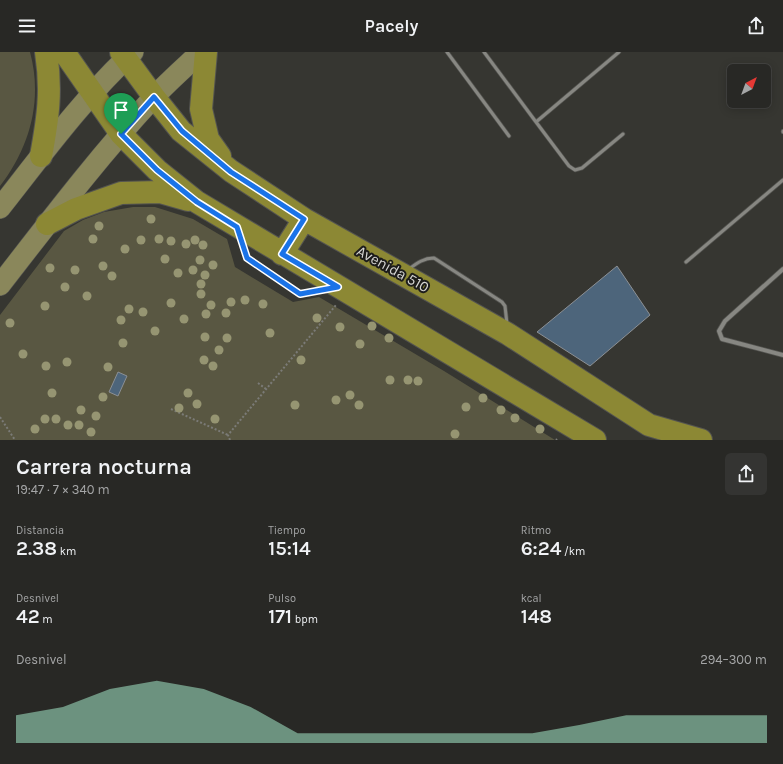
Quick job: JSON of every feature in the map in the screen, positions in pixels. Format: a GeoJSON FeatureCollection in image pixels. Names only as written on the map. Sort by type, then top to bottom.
{"type":"FeatureCollection","features":[{"type":"Feature","properties":{"kind":"main road"},"geometry":{"type":"LineString","coordinates":[[41,156],[48,120],[50,90],[46,52]]}},
{"type":"Feature","properties":{"kind":"main road"},"geometry":{"type":"LineString","coordinates":[[64,52],[121,134],[157,170],[197,202],[282,254],[337,295],[594,440]]}},
{"type":"Feature","properties":{"kind":"main road"},"geometry":{"type":"LineString","coordinates":[[0,285],[47,224],[121,134],[154,97],[201,52]]}},
{"type":"Feature","properties":{"kind":"main road"},"geometry":{"type":"LineString","coordinates":[[206,52],[201,109],[208,139],[231,172]]}},
{"type":"Feature","properties":{"kind":"main road"},"geometry":{"type":"LineString","coordinates":[[0,208],[41,156],[127,54]]}},
{"type":"Feature","properties":{"kind":"main road","name":"Avenida 510"},"geometry":{"type":"LineString","coordinates":[[127,54],[154,97],[182,131],[231,172],[304,219],[508,334],[649,425],[701,440]]}},
{"type":"Feature","properties":{"kind":"main road"},"geometry":{"type":"LineString","coordinates":[[47,224],[76,208],[121,193],[160,192],[197,202]]}},
{"type":"Feature","properties":{"kind":"main road"},"geometry":{"type":"LineString","coordinates":[[282,254],[304,219]]}},
{"type":"Feature","properties":{"kind":"street"},"geometry":{"type":"LineString","coordinates":[[783,269],[725,322],[719,331],[722,339],[783,355]]}},
{"type":"Feature","properties":{"kind":"lane"},"geometry":{"type":"LineString","coordinates":[[447,52],[509,136]]}},
{"type":"Feature","properties":{"kind":"lane"},"geometry":{"type":"LineString","coordinates":[[484,52],[569,166],[575,170],[582,168],[623,134]]}},
{"type":"Feature","properties":{"kind":"lane"},"geometry":{"type":"LineString","coordinates":[[536,122],[619,52]]}},
{"type":"Feature","properties":{"kind":"lane"},"geometry":{"type":"LineString","coordinates":[[686,262],[783,180]]}},
{"type":"Feature","properties":{"kind":"lane"},"geometry":{"type":"LineString","coordinates":[[237,227],[247,258],[300,294],[337,295]]}},
{"type":"Feature","properties":{"kind":"lane"},"geometry":{"type":"LineString","coordinates":[[401,274],[422,260],[434,258],[502,302],[505,306],[508,334]]}},
{"type":"Feature","properties":{"kind":"path"},"geometry":{"type":"LineString","coordinates":[[228,436],[266,389],[337,295]]}},
{"type":"Feature","properties":{"kind":"path"},"geometry":{"type":"LineString","coordinates":[[258,383],[266,389]]}},
{"type":"Feature","properties":{"kind":"path"},"geometry":{"type":"LineString","coordinates":[[171,409],[228,436],[230,440]]}},
{"type":"Feature","properties":{"kind":"path"},"geometry":{"type":"LineString","coordinates":[[0,417],[15,440]]}},
{"type":"Feature","properties":{"kind":"shaded area"},"geometry":{"type":"Polygon","coordinates":[[[0,52],[30,52],[34,70],[35,88],[31,122],[26,139],[19,155],[0,186],[0,52]]]}},
{"type":"Feature","properties":{"kind":"shaded area"},"geometry":{"type":"Polygon","coordinates":[[[133,207],[155,207],[193,219],[227,239],[235,267],[293,302],[319,297],[444,371],[555,440],[0,440],[0,315],[64,231],[83,220],[104,212],[133,207]]]}},
{"type":"Feature","properties":{"kind":"building"},"geometry":{"type":"Polygon","coordinates":[[[617,266],[650,315],[590,366],[537,332],[617,266]]]}},
{"type":"Feature","properties":{"kind":"building"},"geometry":{"type":"Polygon","coordinates":[[[118,372],[127,376],[118,396],[109,392],[118,372]]]}},
{"type":"Feature","properties":{"kind":"route"},"geometry":{"type":"LineString","coordinates":[[154,97],[182,131],[231,172],[304,219],[282,254],[338,287],[300,294],[247,258],[237,227],[197,202],[157,170],[121,134],[154,97]]}}]}
